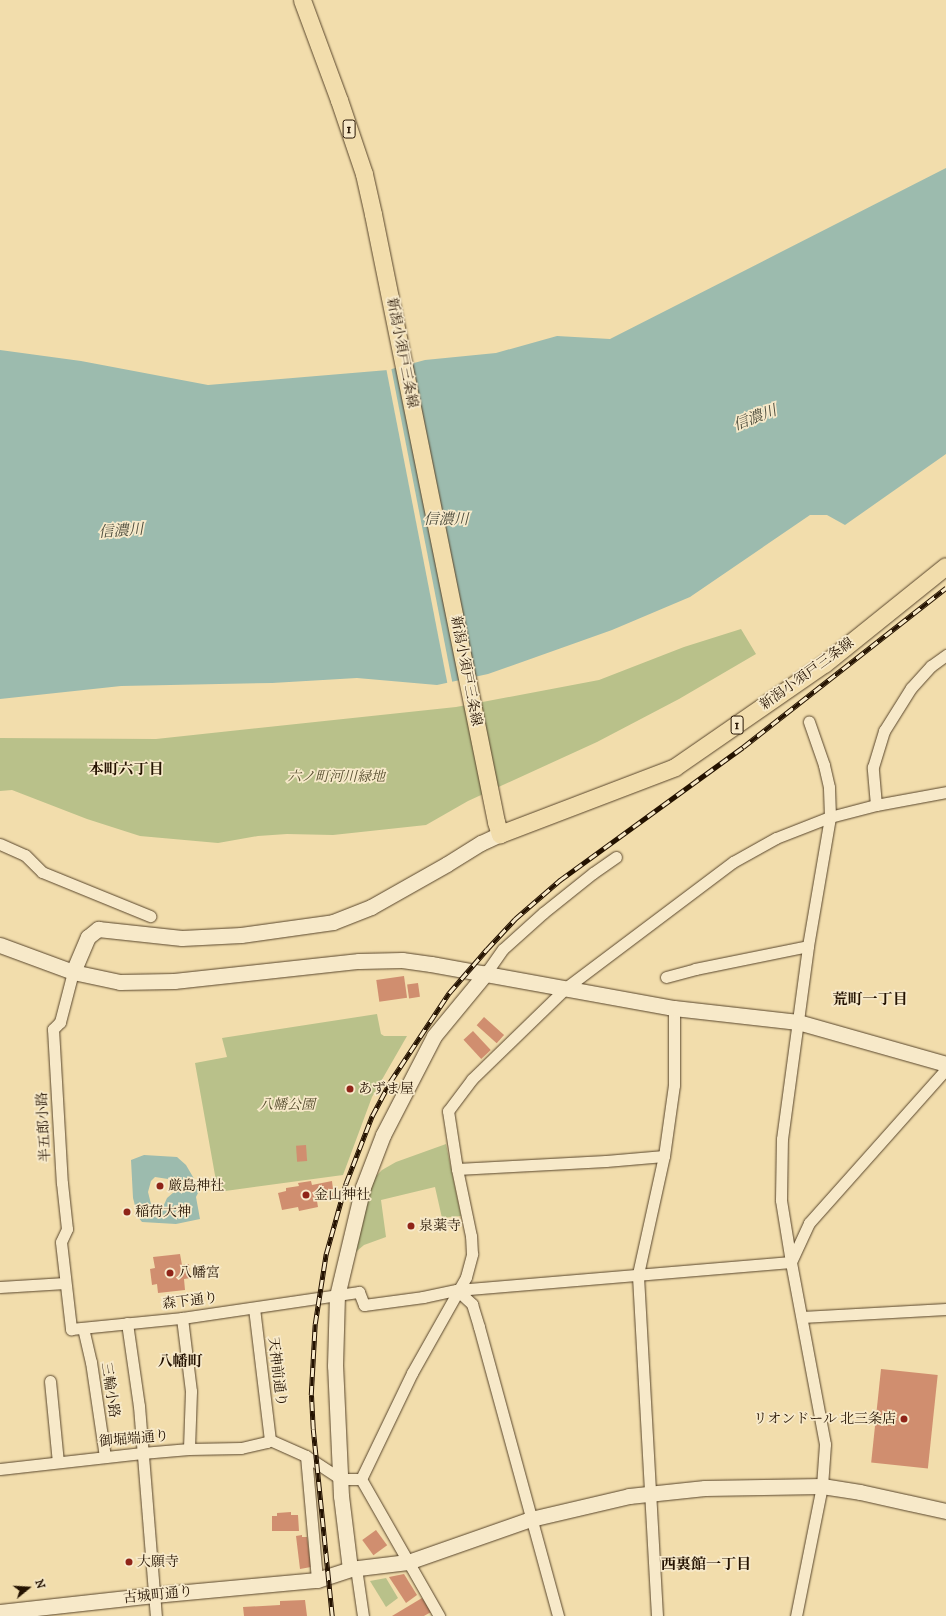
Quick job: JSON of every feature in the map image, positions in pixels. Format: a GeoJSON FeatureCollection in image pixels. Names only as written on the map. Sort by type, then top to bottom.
{"type":"FeatureCollection","features":[{"type":"Feature","properties":{"kind":"main road","name":"新潟小須戸三条線"},"geometry":{"type":"LineString","coordinates":[[302,0],[327,63],[364,174],[384,262],[498,828],[675,767],[824,664],[946,566]]}},
{"type":"Feature","properties":{"kind":"street"},"geometry":{"type":"LineString","coordinates":[[876,805],[873,767],[884,731],[911,688],[931,666],[946,655]]}},
{"type":"Feature","properties":{"kind":"street"},"geometry":{"type":"LineString","coordinates":[[796,1616],[822,1486],[825,1444],[791,1262],[782,1200],[782,1139],[808,946],[830,817],[829,787],[809,722]]}},
{"type":"Feature","properties":{"kind":"street"},"geometry":{"type":"LineString","coordinates":[[361,1479],[412,1373],[457,1290],[466,1277],[472,1254],[471,1236],[457,1169],[448,1111],[472,1079],[567,988],[732,862],[776,838],[830,817],[876,805],[946,792]]}},
{"type":"Feature","properties":{"kind":"street"},"geometry":{"type":"LineString","coordinates":[[73,972],[88,937],[98,929],[182,938],[241,935],[333,922],[371,907],[447,864],[481,843],[498,828]]}},
{"type":"Feature","properties":{"kind":"street"},"geometry":{"type":"LineString","coordinates":[[0,844],[25,855],[42,872],[150,916]]}},
{"type":"Feature","properties":{"kind":"street"},"geometry":{"type":"LineString","coordinates":[[363,1616],[353,1568],[341,1479],[335,1366],[337,1296],[364,1187],[383,1135],[434,1036],[486,974],[503,949],[543,912],[616,857]]}},
{"type":"Feature","properties":{"kind":"street"},"geometry":{"type":"LineString","coordinates":[[0,945],[73,972],[120,982],[141,983],[382,960],[431,964],[674,1008],[798,1022],[946,1064]]}},
{"type":"Feature","properties":{"kind":"street"},"geometry":{"type":"LineString","coordinates":[[666,977],[695,969],[808,946]]}},
{"type":"Feature","properties":{"kind":"street","name":"半五郎小路"},"geometry":{"type":"LineString","coordinates":[[65,1282],[61,1242],[67,1229],[62,1182],[53,1030],[60,1022],[73,972]]}},
{"type":"Feature","properties":{"kind":"street"},"geometry":{"type":"LineString","coordinates":[[658,1616],[638,1274],[664,1156],[674,1085],[674,1008]]}},
{"type":"Feature","properties":{"kind":"street"},"geometry":{"type":"LineString","coordinates":[[791,1262],[809,1224],[946,1069]]}},
{"type":"Feature","properties":{"kind":"street"},"geometry":{"type":"LineString","coordinates":[[457,1169],[606,1161],[664,1156]]}},
{"type":"Feature","properties":{"kind":"street"},"geometry":{"type":"LineString","coordinates":[[457,1290],[791,1262]]}},
{"type":"Feature","properties":{"kind":"street"},"geometry":{"type":"LineString","coordinates":[[0,1288],[65,1282],[71,1329],[83,1328]]}},
{"type":"Feature","properties":{"kind":"street"},"geometry":{"type":"LineString","coordinates":[[457,1290],[472,1304],[558,1616]]}},
{"type":"Feature","properties":{"kind":"street","name":"森下通り"},"geometry":{"type":"LineString","coordinates":[[83,1328],[182,1318],[359,1292],[364,1305],[423,1297],[457,1290]]}},
{"type":"Feature","properties":{"kind":"street","name":"天神前通り"},"geometry":{"type":"LineString","coordinates":[[254,1308],[270,1440]]}},
{"type":"Feature","properties":{"kind":"street"},"geometry":{"type":"LineString","coordinates":[[802,1317],[946,1309]]}},
{"type":"Feature","properties":{"kind":"street"},"geometry":{"type":"LineString","coordinates":[[182,1318],[191,1391],[189,1449]]}},
{"type":"Feature","properties":{"kind":"street"},"geometry":{"type":"LineString","coordinates":[[128,1323],[139,1406],[156,1616]]}},
{"type":"Feature","properties":{"kind":"street","name":"三輪小路"},"geometry":{"type":"LineString","coordinates":[[83,1328],[91,1362],[105,1457]]}},
{"type":"Feature","properties":{"kind":"street"},"geometry":{"type":"LineString","coordinates":[[50,1381],[58,1462]]}},
{"type":"Feature","properties":{"kind":"street"},"geometry":{"type":"LineString","coordinates":[[270,1440],[306,1456],[341,1479],[361,1479]]}},
{"type":"Feature","properties":{"kind":"street","name":"御堀端通り"},"geometry":{"type":"LineString","coordinates":[[0,1469],[142,1453],[189,1449],[241,1448],[270,1440]]}},
{"type":"Feature","properties":{"kind":"street"},"geometry":{"type":"LineString","coordinates":[[306,1456],[317,1580]]}},
{"type":"Feature","properties":{"kind":"street"},"geometry":{"type":"LineString","coordinates":[[361,1479],[439,1616]]}},
{"type":"Feature","properties":{"kind":"street","name":"古城町通り"},"geometry":{"type":"LineString","coordinates":[[0,1612],[154,1595],[317,1580],[353,1568],[408,1562],[531,1519],[629,1496],[650,1495],[705,1488],[822,1486],[860,1492],[946,1511]]}},
{"type":"Feature","properties":{"kind":"green space","name":"六ノ町河川緑地"},"geometry":{"type":"Polygon","coordinates":[[[741,629],[756,654],[679,699],[597,742],[468,801],[426,825],[333,835],[287,834],[258,836],[218,843],[140,836],[87,819],[12,790],[0,791],[0,738],[156,739],[456,707],[599,680],[684,647],[741,629]]]}},
{"type":"Feature","properties":{"kind":"green space","name":"八幡公園"},"geometry":{"type":"Polygon","coordinates":[[[377,1014],[381,1034],[384,1036],[407,1036],[372,1097],[343,1175],[218,1192],[195,1063],[227,1057],[222,1038],[377,1014]]]}},
{"type":"Feature","properties":{"kind":"green space"},"geometry":{"type":"Polygon","coordinates":[[[446,1144],[461,1216],[442,1218],[435,1187],[381,1200],[386,1237],[364,1245],[351,1256],[371,1181],[382,1170],[396,1162],[446,1144]]]}},
{"type":"Feature","properties":{"kind":"green space"},"geometry":{"type":"Polygon","coordinates":[[[386,1578],[398,1598],[386,1607],[370,1581],[386,1578]]]}},
{"type":"Feature","properties":{"kind":"water","name":"信濃川"},"geometry":{"type":"Polygon","coordinates":[[[946,168],[946,454],[845,525],[827,515],[810,515],[690,597],[612,630],[488,674],[437,685],[357,678],[272,683],[121,686],[0,699],[0,350],[81,361],[208,385],[388,370],[425,360],[496,353],[557,336],[610,339],[946,168]]]}},
{"type":"Feature","properties":{"kind":"water"},"geometry":{"type":"Polygon","coordinates":[[[144,1155],[177,1157],[186,1165],[200,1189],[196,1197],[200,1219],[176,1224],[142,1222],[138,1217],[133,1198],[131,1160],[144,1155]],[[155,1177],[151,1181],[148,1192],[151,1204],[159,1209],[163,1207],[167,1198],[174,1192],[174,1188],[171,1187],[168,1179],[155,1177]]]}},
{"type":"Feature","properties":{"kind":"pier"},"geometry":{"type":"Polygon","coordinates":[[[391,367],[452,683],[448,684],[386,368],[391,367]]]}},
{"type":"Feature","properties":{"kind":"building"},"geometry":{"type":"Polygon","coordinates":[[[404,976],[407,998],[379,1002],[376,980],[404,976]]]}},
{"type":"Feature","properties":{"kind":"building"},"geometry":{"type":"Polygon","coordinates":[[[418,983],[420,997],[409,998],[407,985],[418,983]]]}},
{"type":"Feature","properties":{"kind":"building"},"geometry":{"type":"Polygon","coordinates":[[[484,1017],[504,1035],[497,1043],[477,1025],[484,1017]]]}},
{"type":"Feature","properties":{"kind":"building"},"geometry":{"type":"Polygon","coordinates":[[[473,1031],[491,1050],[481,1059],[463,1040],[473,1031]]]}},
{"type":"Feature","properties":{"kind":"building","name":"あずま屋"},"geometry":{"type":"Polygon","coordinates":[[[351,1083],[356,1089],[349,1095],[344,1088],[351,1083]]]}},
{"type":"Feature","properties":{"kind":"building"},"geometry":{"type":"Polygon","coordinates":[[[306,1145],[307,1161],[297,1162],[296,1146],[306,1145]]]}},
{"type":"Feature","properties":{"kind":"building","name":"金山神社"},"geometry":{"type":"Polygon","coordinates":[[[311,1181],[312,1185],[332,1181],[334,1198],[317,1201],[318,1207],[299,1211],[298,1207],[282,1210],[278,1193],[286,1191],[286,1188],[299,1186],[298,1183],[311,1181]]]}},
{"type":"Feature","properties":{"kind":"building","name":"八幡宮"},"geometry":{"type":"Polygon","coordinates":[[[180,1254],[182,1265],[189,1264],[190,1278],[184,1279],[185,1290],[158,1293],[157,1284],[152,1285],[150,1269],[155,1268],[153,1257],[180,1254]]]}},
{"type":"Feature","properties":{"kind":"building","name":"リオンドール 北三条店"},"geometry":{"type":"Polygon","coordinates":[[[881,1369],[938,1375],[928,1468],[871,1462],[881,1369]]]}},
{"type":"Feature","properties":{"kind":"building"},"geometry":{"type":"Polygon","coordinates":[[[291,1512],[291,1515],[298,1515],[299,1531],[272,1531],[272,1516],[277,1516],[277,1513],[291,1512]]]}},
{"type":"Feature","properties":{"kind":"building"},"geometry":{"type":"Polygon","coordinates":[[[376,1530],[387,1545],[373,1555],[362,1540],[376,1530]]]}},
{"type":"Feature","properties":{"kind":"building"},"geometry":{"type":"Polygon","coordinates":[[[302,1535],[302,1537],[307,1537],[311,1567],[300,1569],[296,1536],[302,1535]]]}},
{"type":"Feature","properties":{"kind":"building"},"geometry":{"type":"Polygon","coordinates":[[[404,1574],[417,1595],[406,1603],[389,1577],[404,1574]]]}},
{"type":"Feature","properties":{"kind":"building"},"geometry":{"type":"Polygon","coordinates":[[[422,1598],[431,1612],[424,1616],[392,1616],[422,1598]]]}},
{"type":"Feature","properties":{"kind":"building"},"geometry":{"type":"Polygon","coordinates":[[[305,1600],[307,1616],[244,1616],[243,1607],[280,1605],[280,1601],[305,1600]]]}},
{"type":"Feature","properties":{"kind":"railway"},"geometry":{"type":"LineString","coordinates":[[332,1616],[313,1429],[311,1395],[315,1324],[326,1254],[346,1183],[372,1116],[390,1082],[449,993],[515,919],[560,880],[743,747],[946,588]]}},
{"type":"Feature","properties":{"kind":"place","name":"あずま屋"},"geometry":{"type":"Point","coordinates":[350,1089]}},
{"type":"Feature","properties":{"kind":"place","name":"厳島神社"},"geometry":{"type":"Point","coordinates":[160,1186]}},
{"type":"Feature","properties":{"kind":"place","name":"金山神社"},"geometry":{"type":"Point","coordinates":[306,1195]}},
{"type":"Feature","properties":{"kind":"place","name":"稲荷大神"},"geometry":{"type":"Point","coordinates":[127,1212]}},
{"type":"Feature","properties":{"kind":"place","name":"泉薬寺"},"geometry":{"type":"Point","coordinates":[411,1226]}},
{"type":"Feature","properties":{"kind":"place","name":"八幡宮"},"geometry":{"type":"Point","coordinates":[170,1273]}},
{"type":"Feature","properties":{"kind":"place","name":"リオンドール 北三条店"},"geometry":{"type":"Point","coordinates":[904,1419]}},
{"type":"Feature","properties":{"kind":"place","name":"大願寺"},"geometry":{"type":"Point","coordinates":[129,1562]}},
{"type":"Feature","properties":{"kind":"district","name":"本町六丁目"},"geometry":{"type":"Point","coordinates":[126,770]}},
{"type":"Feature","properties":{"kind":"district","name":"荒町一丁目"},"geometry":{"type":"Point","coordinates":[870,1000]}},
{"type":"Feature","properties":{"kind":"district","name":"八幡町"},"geometry":{"type":"Point","coordinates":[180,1362]}},
{"type":"Feature","properties":{"kind":"district","name":"西裏館一丁目"},"geometry":{"type":"Point","coordinates":[706,1565]}}]}
